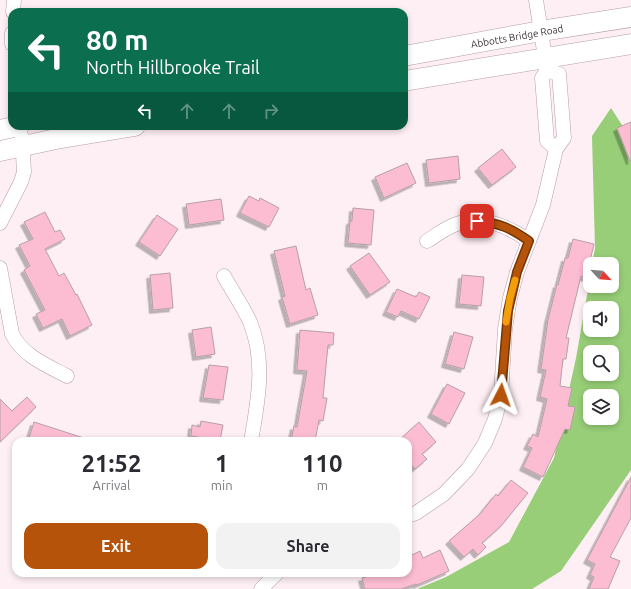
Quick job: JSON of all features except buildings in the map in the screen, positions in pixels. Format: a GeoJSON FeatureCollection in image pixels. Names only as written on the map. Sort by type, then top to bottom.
{"type":"FeatureCollection","features":[{"type":"Feature","properties":{"kind":"main road","name":"Abbotts Bridge Road"},"geometry":{"type":"LineString","coordinates":[[408,55],[541,31],[631,17]]}},
{"type":"Feature","properties":{"kind":"main road"},"geometry":{"type":"LineString","coordinates":[[408,81],[545,64],[631,44]]}},
{"type":"Feature","properties":{"kind":"main road"},"geometry":{"type":"LineString","coordinates":[[0,151],[23,145],[111,130]]}},
{"type":"Feature","properties":{"kind":"street"},"geometry":{"type":"LineString","coordinates":[[412,514],[444,494],[468,469],[485,443],[495,419],[501,395],[505,329],[510,298],[517,272],[543,205],[556,149],[564,138],[559,74],[545,64],[536,0]]}},
{"type":"Feature","properties":{"kind":"street"},"geometry":{"type":"LineString","coordinates":[[0,223],[21,182],[24,172],[21,130]]}},
{"type":"Feature","properties":{"kind":"street"},"geometry":{"type":"LineString","coordinates":[[427,241],[453,225],[477,221],[492,222],[505,226],[517,232],[529,241]]}},
{"type":"Feature","properties":{"kind":"street"},"geometry":{"type":"LineString","coordinates":[[0,268],[12,334],[15,342],[28,355],[67,376]]}},
{"type":"Feature","properties":{"kind":"street"},"geometry":{"type":"LineString","coordinates":[[224,276],[249,322],[256,340],[259,358],[260,389],[252,437]]}},
{"type":"Feature","properties":{"kind":"street"},"geometry":{"type":"LineString","coordinates":[[261,589],[273,577]]}},
{"type":"Feature","properties":{"kind":"green space"},"geometry":{"type":"Polygon","coordinates":[[[611,108],[631,139],[631,470],[561,571],[532,589],[417,589],[446,577],[509,542],[554,458],[576,358],[583,318],[583,337],[619,337],[619,301],[586,301],[587,293],[619,293],[619,257],[593,257],[595,248],[592,136],[611,108]]]}},
{"type":"Feature","properties":{"kind":"slow traffic"},"geometry":{"type":"LineString","coordinates":[[506,322],[515,280]]}},
{"type":"Feature","properties":{"kind":"route"},"geometry":{"type":"LineString","coordinates":[[477,221],[492,222],[505,226],[517,232],[529,241],[517,272],[510,298],[505,329],[501,395]]}}]}
